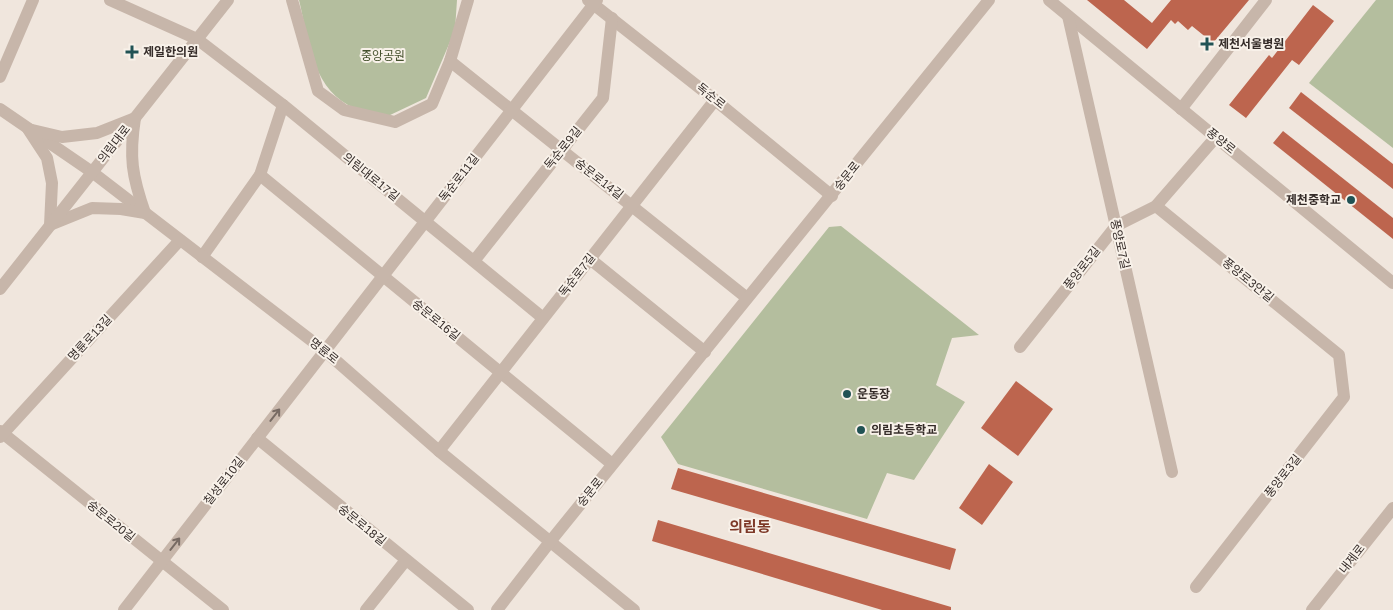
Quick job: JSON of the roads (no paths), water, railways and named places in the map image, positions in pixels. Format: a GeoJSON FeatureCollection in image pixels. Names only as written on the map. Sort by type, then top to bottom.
{"type":"FeatureCollection","features":[{"type":"Feature","properties":{"kind":"street"},"geometry":{"type":"LineString","coordinates":[[0,77],[32,0]]}},
{"type":"Feature","properties":{"kind":"street","name":"의림대로17길"},"geometry":{"type":"LineString","coordinates":[[112,0],[197,39],[283,105],[543,318]]}},
{"type":"Feature","properties":{"kind":"street","name":"의림대로"},"geometry":{"type":"LineString","coordinates":[[0,289],[228,0]]}},
{"type":"Feature","properties":{"kind":"street"},"geometry":{"type":"LineString","coordinates":[[292,0],[318,91],[344,110],[395,122],[432,104],[450,61],[468,0]]}},
{"type":"Feature","properties":{"kind":"street","name":"숭문로"},"geometry":{"type":"LineString","coordinates":[[497,610],[612,464],[832,196],[989,0]]}},
{"type":"Feature","properties":{"kind":"street","name":"풍양로"},"geometry":{"type":"LineString","coordinates":[[1048,0],[1393,283]]}},
{"type":"Feature","properties":{"kind":"street"},"geometry":{"type":"LineString","coordinates":[[1181,108],[1266,0]]}},
{"type":"Feature","properties":{"kind":"street","name":"독순로"},"geometry":{"type":"LineString","coordinates":[[593,1],[832,196]]}},
{"type":"Feature","properties":{"kind":"street","name":"독순로11길"},"geometry":{"type":"LineString","coordinates":[[325,351],[593,1]]}},
{"type":"Feature","properties":{"kind":"street","name":"풍양로7길"},"geometry":{"type":"LineString","coordinates":[[1068,16],[1172,472]]}},
{"type":"Feature","properties":{"kind":"street","name":"독순로9길"},"geometry":{"type":"LineString","coordinates":[[474,261],[603,98],[612,18]]}},
{"type":"Feature","properties":{"kind":"street","name":"숭문로14길"},"geometry":{"type":"LineString","coordinates":[[450,61],[747,298]]}},
{"type":"Feature","properties":{"kind":"street","name":"독순로7길"},"geometry":{"type":"LineString","coordinates":[[438,451],[715,100]]}},
{"type":"Feature","properties":{"kind":"street"},"geometry":{"type":"LineString","coordinates":[[202,257],[260,175],[283,105]]}},
{"type":"Feature","properties":{"kind":"street","name":"명륜로"},"geometry":{"type":"LineString","coordinates":[[0,109],[92,172],[325,351],[438,451],[630,609]]}},
{"type":"Feature","properties":{"kind":"street"},"geometry":{"type":"LineString","coordinates":[[28,129],[62,136],[96,133],[135,118]]}},
{"type":"Feature","properties":{"kind":"street"},"geometry":{"type":"LineString","coordinates":[[28,129],[47,158],[52,183],[50,224],[92,208],[120,209],[145,213],[134,181],[130,148],[135,118]]}},
{"type":"Feature","properties":{"kind":"street","name":"풍양로5길"},"geometry":{"type":"LineString","coordinates":[[1020,347],[1116,226],[1156,206],[1216,138]]}},
{"type":"Feature","properties":{"kind":"street","name":"숭문로16길"},"geometry":{"type":"LineString","coordinates":[[260,175],[612,464]]}},
{"type":"Feature","properties":{"kind":"street","name":"풍양로3안길"},"geometry":{"type":"LineString","coordinates":[[1156,206],[1339,355]]}},
{"type":"Feature","properties":{"kind":"street","name":"명륜로13길"},"geometry":{"type":"LineString","coordinates":[[1,434],[180,240]]}},
{"type":"Feature","properties":{"kind":"street"},"geometry":{"type":"LineString","coordinates":[[590,259],[705,352]]}},
{"type":"Feature","properties":{"kind":"street","name":"칠성로10길"},"geometry":{"type":"LineString","coordinates":[[124,610],[325,351]]}},
{"type":"Feature","properties":{"kind":"street","name":"풍양로3길"},"geometry":{"type":"LineString","coordinates":[[1196,588],[1344,397],[1339,355]]}},
{"type":"Feature","properties":{"kind":"street","name":"숭문로20길"},"geometry":{"type":"LineString","coordinates":[[1,434],[223,610]]}},
{"type":"Feature","properties":{"kind":"street","name":"숭문로18길"},"geometry":{"type":"LineString","coordinates":[[257,438],[468,610]]}},
{"type":"Feature","properties":{"kind":"street","name":"내제로"},"geometry":{"type":"LineString","coordinates":[[1312,610],[1393,508]]}},
{"type":"Feature","properties":{"kind":"street"},"geometry":{"type":"LineString","coordinates":[[366,610],[406,560]]}},
{"type":"Feature","properties":{"kind":"place","name":"제천서울병원"},"geometry":{"type":"Point","coordinates":[1207,44]}},
{"type":"Feature","properties":{"kind":"place","name":"제일한의원"},"geometry":{"type":"Point","coordinates":[132,52]}},
{"type":"Feature","properties":{"kind":"place","name":"제천중학교"},"geometry":{"type":"Point","coordinates":[1351,200]}},
{"type":"Feature","properties":{"kind":"place","name":"운동장"},"geometry":{"type":"Point","coordinates":[847,394]}},
{"type":"Feature","properties":{"kind":"place","name":"의림초등학교"},"geometry":{"type":"Point","coordinates":[861,430]}},
{"type":"Feature","properties":{"kind":"district","name":"의림동"},"geometry":{"type":"Point","coordinates":[750,526]}},
{"type":"Feature","properties":{"kind":"park label","name":"중앙공원"},"geometry":{"type":"Point","coordinates":[383,56]}}]}
